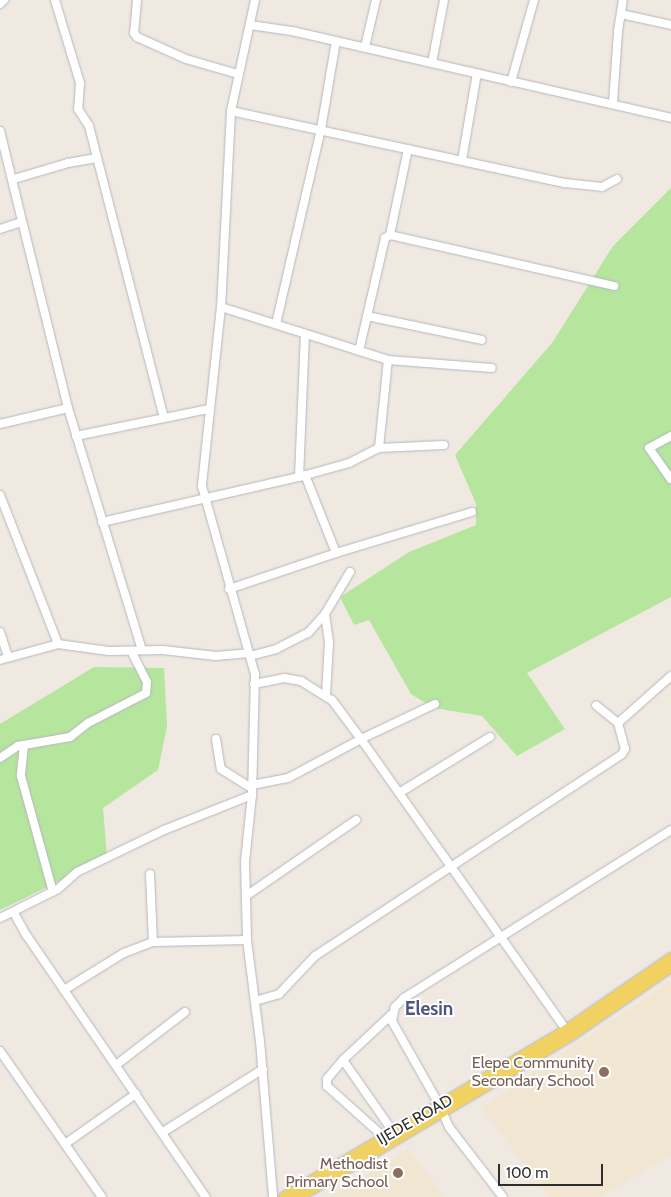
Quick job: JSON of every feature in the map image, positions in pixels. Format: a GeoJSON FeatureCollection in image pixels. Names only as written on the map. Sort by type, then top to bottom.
{"type":"FeatureCollection","features":[{"type":"Feature","properties":{"kind":"main road","name":"IJEDE ROAD"},"geometry":{"type":"LineString","coordinates":[[284,1197],[384,1138],[442,1110],[566,1030],[615,1002],[671,958]]}},
{"type":"Feature","properties":{"kind":"main road","name":"IJEDE ROAD"},"geometry":{"type":"LineString","coordinates":[[299,1197],[671,967]]}},
{"type":"Feature","properties":{"kind":"street"},"geometry":{"type":"LineString","coordinates":[[0,4],[4,0]]}},
{"type":"Feature","properties":{"kind":"street"},"geometry":{"type":"LineString","coordinates":[[55,0],[80,83],[78,109],[89,126],[164,418]]}},
{"type":"Feature","properties":{"kind":"street"},"geometry":{"type":"LineString","coordinates":[[137,0],[134,33],[137,37],[186,59],[238,74]]}},
{"type":"Feature","properties":{"kind":"street"},"geometry":{"type":"LineString","coordinates":[[255,0],[231,111],[221,306],[209,409],[204,498],[249,655],[254,684],[252,789],[245,862],[247,940],[263,1069],[273,1197]]}},
{"type":"Feature","properties":{"kind":"street"},"geometry":{"type":"LineString","coordinates":[[365,47],[376,0]]}},
{"type":"Feature","properties":{"kind":"street"},"geometry":{"type":"LineString","coordinates":[[432,63],[444,0]]}},
{"type":"Feature","properties":{"kind":"street"},"geometry":{"type":"LineString","coordinates":[[511,82],[534,0]]}},
{"type":"Feature","properties":{"kind":"street"},"geometry":{"type":"LineString","coordinates":[[613,103],[623,0]]}},
{"type":"Feature","properties":{"kind":"street"},"geometry":{"type":"LineString","coordinates":[[621,14],[671,25]]}},
{"type":"Feature","properties":{"kind":"street"},"geometry":{"type":"LineString","coordinates":[[250,25],[365,47],[511,82],[613,103],[671,118]]}},
{"type":"Feature","properties":{"kind":"street"},"geometry":{"type":"LineString","coordinates":[[276,324],[321,129],[336,41]]}},
{"type":"Feature","properties":{"kind":"street"},"geometry":{"type":"LineString","coordinates":[[462,160],[477,73]]}},
{"type":"Feature","properties":{"kind":"street"},"geometry":{"type":"LineString","coordinates":[[231,111],[589,186],[602,187],[617,179]]}},
{"type":"Feature","properties":{"kind":"street"},"geometry":{"type":"LineString","coordinates":[[0,130],[14,179],[22,222],[68,408],[142,650]]}},
{"type":"Feature","properties":{"kind":"street"},"geometry":{"type":"LineString","coordinates":[[390,235],[408,149]]}},
{"type":"Feature","properties":{"kind":"street"},"geometry":{"type":"LineString","coordinates":[[14,179],[68,163],[97,158]]}},
{"type":"Feature","properties":{"kind":"street"},"geometry":{"type":"LineString","coordinates":[[0,228],[22,222]]}},
{"type":"Feature","properties":{"kind":"street"},"geometry":{"type":"LineString","coordinates":[[359,351],[385,238],[390,235],[614,286]]}},
{"type":"Feature","properties":{"kind":"street"},"geometry":{"type":"LineString","coordinates":[[221,306],[388,360],[492,368]]}},
{"type":"Feature","properties":{"kind":"street"},"geometry":{"type":"LineString","coordinates":[[367,316],[482,340]]}},
{"type":"Feature","properties":{"kind":"street"},"geometry":{"type":"LineString","coordinates":[[305,334],[302,476],[336,553]]}},
{"type":"Feature","properties":{"kind":"street"},"geometry":{"type":"LineString","coordinates":[[379,448],[388,360]]}},
{"type":"Feature","properties":{"kind":"street"},"geometry":{"type":"LineString","coordinates":[[0,424],[68,408]]}},
{"type":"Feature","properties":{"kind":"street"},"geometry":{"type":"LineString","coordinates":[[76,436],[209,409]]}},
{"type":"Feature","properties":{"kind":"street"},"geometry":{"type":"LineString","coordinates":[[671,436],[649,448],[671,479]]}},
{"type":"Feature","properties":{"kind":"street"},"geometry":{"type":"LineString","coordinates":[[102,522],[302,476],[349,463],[379,448],[444,445]]}},
{"type":"Feature","properties":{"kind":"street"},"geometry":{"type":"LineString","coordinates":[[0,495],[58,644]]}},
{"type":"Feature","properties":{"kind":"street"},"geometry":{"type":"LineString","coordinates":[[229,590],[336,553],[472,512]]}},
{"type":"Feature","properties":{"kind":"street"},"geometry":{"type":"LineString","coordinates":[[0,632],[4,659],[58,644],[216,656],[249,655],[302,636],[325,614],[350,572]]}},
{"type":"Feature","properties":{"kind":"street"},"geometry":{"type":"LineString","coordinates":[[325,614],[329,648],[326,695]]}},
{"type":"Feature","properties":{"kind":"street"},"geometry":{"type":"LineString","coordinates":[[0,758],[11,749],[24,745],[70,737],[88,723],[146,693],[147,682],[131,651]]}},
{"type":"Feature","properties":{"kind":"street"},"geometry":{"type":"LineString","coordinates":[[618,723],[671,676]]}},
{"type":"Feature","properties":{"kind":"street"},"geometry":{"type":"LineString","coordinates":[[254,684],[291,678],[326,695],[399,793],[448,866],[566,1030]]}},
{"type":"Feature","properties":{"kind":"street"},"geometry":{"type":"LineString","coordinates":[[0,918],[14,913],[54,892],[77,872],[252,789],[288,778],[435,704]]}},
{"type":"Feature","properties":{"kind":"street"},"geometry":{"type":"LineString","coordinates":[[255,1001],[278,994],[315,956],[448,866],[622,754],[625,749],[618,723],[596,705]]}},
{"type":"Feature","properties":{"kind":"street"},"geometry":{"type":"LineString","coordinates":[[399,793],[490,737]]}},
{"type":"Feature","properties":{"kind":"street"},"geometry":{"type":"LineString","coordinates":[[216,738],[221,769],[252,789]]}},
{"type":"Feature","properties":{"kind":"street"},"geometry":{"type":"LineString","coordinates":[[24,745],[21,776],[54,892]]}},
{"type":"Feature","properties":{"kind":"street"},"geometry":{"type":"LineString","coordinates":[[246,896],[356,820]]}},
{"type":"Feature","properties":{"kind":"street"},"geometry":{"type":"LineString","coordinates":[[384,1138],[327,1086],[326,1079],[343,1060],[391,1015],[404,998],[671,830]]}},
{"type":"Feature","properties":{"kind":"street"},"geometry":{"type":"LineString","coordinates":[[150,874],[153,942]]}},
{"type":"Feature","properties":{"kind":"street"},"geometry":{"type":"LineString","coordinates":[[14,913],[64,990],[164,1132],[206,1197]]}},
{"type":"Feature","properties":{"kind":"street"},"geometry":{"type":"LineString","coordinates":[[64,990],[124,953],[153,942],[247,940]]}},
{"type":"Feature","properties":{"kind":"street"},"geometry":{"type":"LineString","coordinates":[[116,1065],[185,1012]]}},
{"type":"Feature","properties":{"kind":"street"},"geometry":{"type":"LineString","coordinates":[[391,1015],[442,1110],[449,1127],[503,1197]]}},
{"type":"Feature","properties":{"kind":"street"},"geometry":{"type":"LineString","coordinates":[[0,1051],[102,1197]]}},
{"type":"Feature","properties":{"kind":"street"},"geometry":{"type":"LineString","coordinates":[[343,1060],[394,1133]]}},
{"type":"Feature","properties":{"kind":"street"},"geometry":{"type":"LineString","coordinates":[[0,1067],[7,1062]]}},
{"type":"Feature","properties":{"kind":"street"},"geometry":{"type":"LineString","coordinates":[[164,1132],[263,1069]]}},
{"type":"Feature","properties":{"kind":"street"},"geometry":{"type":"LineString","coordinates":[[65,1144],[136,1094]]}},
{"type":"Feature","properties":{"kind":"shaded area","name":"Elepe Community Secondary School"},"geometry":{"type":"Polygon","coordinates":[[[671,981],[671,1155],[600,1197],[549,1197],[481,1108],[671,981]]]}},
{"type":"Feature","properties":{"kind":"shaded area","name":"Methodist Primary School"},"geometry":{"type":"Polygon","coordinates":[[[408,1149],[445,1197],[332,1197],[408,1149]]]}},
{"type":"Feature","properties":{"kind":"green space"},"geometry":{"type":"Polygon","coordinates":[[[671,188],[671,597],[527,673],[565,729],[517,756],[482,716],[434,708],[411,694],[369,620],[354,625],[340,597],[409,552],[476,525],[476,504],[455,455],[552,343],[613,246],[671,188]]]}},
{"type":"Feature","properties":{"kind":"green space"},"geometry":{"type":"Polygon","coordinates":[[[94,667],[164,668],[167,727],[158,770],[103,808],[107,858],[0,910],[0,724],[94,667]]]}},
{"type":"Feature","properties":{"kind":"place","name":"Elepe Community Secondary School"},"geometry":{"type":"Point","coordinates":[604,1072]}},
{"type":"Feature","properties":{"kind":"place","name":"Methodist Primary School"},"geometry":{"type":"Point","coordinates":[398,1173]}},
{"type":"Feature","properties":{"kind":"district","name":"Elesin"},"geometry":{"type":"Point","coordinates":[429,1009]}}]}
